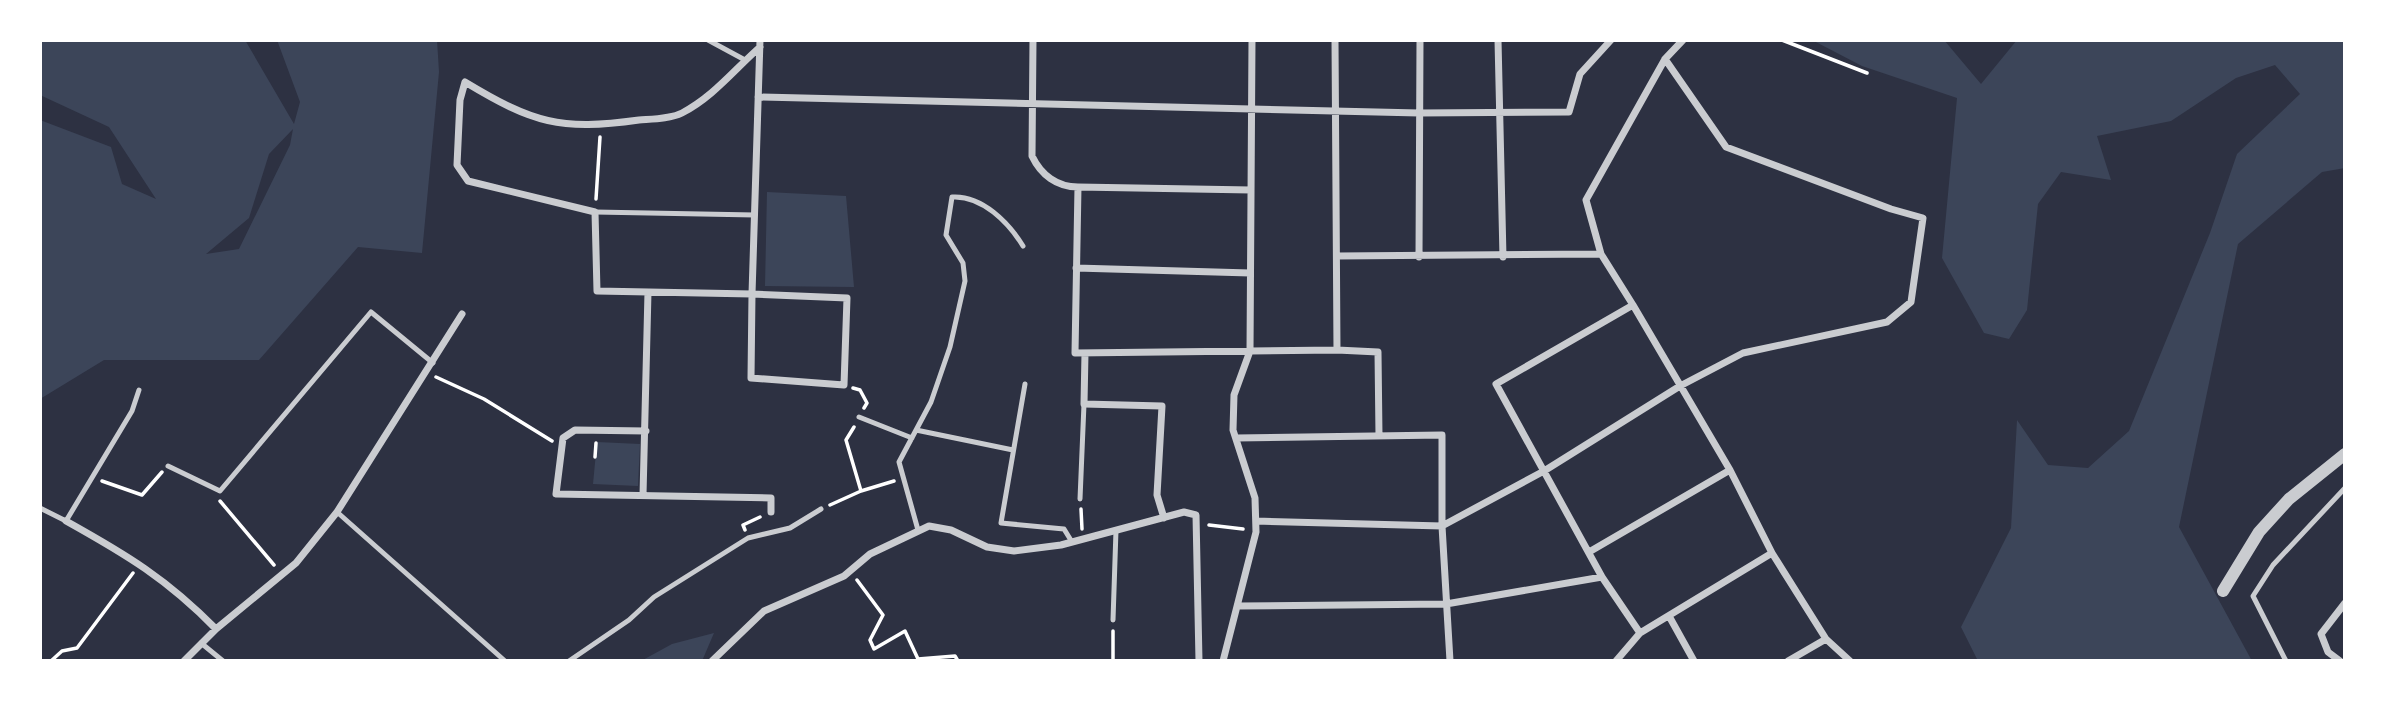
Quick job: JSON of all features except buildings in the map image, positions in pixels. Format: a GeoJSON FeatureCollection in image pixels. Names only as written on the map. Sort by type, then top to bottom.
{"type":"FeatureCollection","features":[{"type":"Feature","properties":{"kind":"street"},"geometry":{"type":"LineString","coordinates":[[1033,40],[1031,156],[1037,168],[1065,187],[1251,190]]}},
{"type":"Feature","properties":{"kind":"street"},"geometry":{"type":"LineString","coordinates":[[1223,661],[1256,521],[1255,498],[1236,439],[1234,395],[1250,351],[1252,40]]}},
{"type":"Feature","properties":{"kind":"street"},"geometry":{"type":"LineString","coordinates":[[1335,40],[1333,109],[1337,350]]}},
{"type":"Feature","properties":{"kind":"street"},"geometry":{"type":"LineString","coordinates":[[1419,257],[1420,40]]}},
{"type":"Feature","properties":{"kind":"street"},"geometry":{"type":"LineString","coordinates":[[1498,40],[1503,257]]}},
{"type":"Feature","properties":{"kind":"street"},"geometry":{"type":"LineString","coordinates":[[758,97],[1419,113],[1569,112],[1580,74],[1611,40]]}},
{"type":"Feature","properties":{"kind":"street"},"geometry":{"type":"LineString","coordinates":[[1683,40],[1665,59],[1586,200],[1601,254],[1730,470],[1772,553],[1826,639],[1850,661]]}},
{"type":"Feature","properties":{"kind":"street"},"geometry":{"type":"LineString","coordinates":[[760,44],[713,94],[679,115],[600,126],[562,126],[509,108],[466,82],[460,100],[457,165],[468,181],[595,212],[597,291],[752,294],[847,298],[844,385],[751,378],[752,294],[760,44]]}},
{"type":"Feature","properties":{"kind":"street"},"geometry":{"type":"LineString","coordinates":[[1256,521],[1442,526],[1544,471],[1680,386],[1743,353],[1887,322],[1911,302],[1923,218],[1891,209],[1726,147],[1665,59]]}},
{"type":"Feature","properties":{"kind":"street"},"geometry":{"type":"LineString","coordinates":[[1078,187],[1075,353],[1337,350],[1378,352],[1379,436]]}},
{"type":"Feature","properties":{"kind":"street"},"geometry":{"type":"LineString","coordinates":[[1337,256],[1503,257],[1601,254]]}},
{"type":"Feature","properties":{"kind":"street"},"geometry":{"type":"LineString","coordinates":[[1076,268],[1250,273]]}},
{"type":"Feature","properties":{"kind":"street"},"geometry":{"type":"LineString","coordinates":[[643,495],[648,292]]}},
{"type":"Feature","properties":{"kind":"street"},"geometry":{"type":"LineString","coordinates":[[1633,305],[1496,384],[1602,577],[1640,633]]}},
{"type":"Feature","properties":{"kind":"street"},"geometry":{"type":"LineString","coordinates":[[184,661],[216,629],[296,563],[337,512],[462,314]]}},
{"type":"Feature","properties":{"kind":"street"},"geometry":{"type":"LineString","coordinates":[[1085,353],[1084,404],[1162,406],[1157,495],[1164,518]]}},
{"type":"Feature","properties":{"kind":"street"},"geometry":{"type":"LineString","coordinates":[[646,431],[575,430],[563,438],[556,494],[771,498],[771,512]]}},
{"type":"Feature","properties":{"kind":"street"},"geometry":{"type":"LineString","coordinates":[[1236,439],[1442,435],[1442,526],[1450,661]]}},
{"type":"Feature","properties":{"kind":"street"},"geometry":{"type":"LineString","coordinates":[[2223,591],[2259,532],[2281,507],[2345,454]]}},
{"type":"Feature","properties":{"kind":"street"},"geometry":{"type":"LineString","coordinates":[[1589,552],[1730,470]]}},
{"type":"Feature","properties":{"kind":"street"},"geometry":{"type":"LineString","coordinates":[[712,661],[764,611],[850,571],[870,554],[929,526],[951,530],[987,547],[1014,551],[1072,542],[1184,512],[1196,515],[1199,661]]}},
{"type":"Feature","properties":{"kind":"street"},"geometry":{"type":"LineString","coordinates":[[66,521],[141,562],[186,598],[216,629]]}},
{"type":"Feature","properties":{"kind":"street"},"geometry":{"type":"LineString","coordinates":[[1616,661],[1640,633],[1772,553]]}},
{"type":"Feature","properties":{"kind":"street"},"geometry":{"type":"LineString","coordinates":[[1238,606],[1446,604],[1602,577]]}},
{"type":"Feature","properties":{"kind":"street"},"geometry":{"type":"LineString","coordinates":[[2340,661],[2328,652],[2322,634],[2345,603]]}},
{"type":"Feature","properties":{"kind":"street"},"geometry":{"type":"LineString","coordinates":[[1669,616],[1694,661]]}},
{"type":"Feature","properties":{"kind":"street"},"geometry":{"type":"LineString","coordinates":[[1788,661],[1826,639]]}},
{"type":"Feature","properties":{"kind":"lane"},"geometry":{"type":"LineString","coordinates":[[708,40],[745,60]]}},
{"type":"Feature","properties":{"kind":"lane"},"geometry":{"type":"LineString","coordinates":[[918,530],[899,462],[931,402],[950,347],[965,281],[963,263],[946,235],[953,197],[967,196],[986,207],[1013,229],[1023,247]]}},
{"type":"Feature","properties":{"kind":"lane"},"geometry":{"type":"LineString","coordinates":[[595,212],[755,215]]}},
{"type":"Feature","properties":{"kind":"lane"},"geometry":{"type":"LineString","coordinates":[[168,466],[220,491],[370,312],[433,363]]}},
{"type":"Feature","properties":{"kind":"lane"},"geometry":{"type":"LineString","coordinates":[[1025,384],[1001,523],[1064,529],[1072,542]]}},
{"type":"Feature","properties":{"kind":"lane"},"geometry":{"type":"LineString","coordinates":[[40,508],[66,521],[132,411],[139,390]]}},
{"type":"Feature","properties":{"kind":"lane"},"geometry":{"type":"LineString","coordinates":[[1080,499],[1084,404]]}},
{"type":"Feature","properties":{"kind":"lane"},"geometry":{"type":"LineString","coordinates":[[859,417],[912,438]]}},
{"type":"Feature","properties":{"kind":"lane"},"geometry":{"type":"LineString","coordinates":[[916,430],[1013,450]]}},
{"type":"Feature","properties":{"kind":"lane"},"geometry":{"type":"LineString","coordinates":[[2286,661],[2253,596],[2273,565],[2345,488]]}},
{"type":"Feature","properties":{"kind":"lane"},"geometry":{"type":"LineString","coordinates":[[569,661],[629,620],[654,597],[748,538],[790,528],[821,509]]}},
{"type":"Feature","properties":{"kind":"lane"},"geometry":{"type":"LineString","coordinates":[[337,512],[505,661]]}},
{"type":"Feature","properties":{"kind":"lane"},"geometry":{"type":"LineString","coordinates":[[1114,620],[1116,530]]}},
{"type":"Feature","properties":{"kind":"lane"},"geometry":{"type":"LineString","coordinates":[[201,643],[223,661]]}},
{"type":"Feature","properties":{"kind":"path"},"geometry":{"type":"LineString","coordinates":[[1782,40],[1867,73]]}},
{"type":"Feature","properties":{"kind":"path"},"geometry":{"type":"LineString","coordinates":[[1795,47],[1798,40]]}},
{"type":"Feature","properties":{"kind":"path"},"geometry":{"type":"LineString","coordinates":[[595,212],[600,126]]}},
{"type":"Feature","properties":{"kind":"path"},"geometry":{"type":"LineString","coordinates":[[427,373],[484,399],[562,448]]}},
{"type":"Feature","properties":{"kind":"path"},"geometry":{"type":"LineString","coordinates":[[844,385],[860,390],[867,403],[846,440],[861,491]]}},
{"type":"Feature","properties":{"kind":"path"},"geometry":{"type":"LineString","coordinates":[[92,477],[142,495],[168,466]]}},
{"type":"Feature","properties":{"kind":"path"},"geometry":{"type":"LineString","coordinates":[[821,509],[861,491],[903,479]]}},
{"type":"Feature","properties":{"kind":"path"},"geometry":{"type":"LineString","coordinates":[[220,491],[218,499],[282,574]]}},
{"type":"Feature","properties":{"kind":"path"},"geometry":{"type":"LineString","coordinates":[[1080,499],[1083,539]]}},
{"type":"Feature","properties":{"kind":"path"},"geometry":{"type":"LineString","coordinates":[[748,538],[743,525],[771,512]]}},
{"type":"Feature","properties":{"kind":"path"},"geometry":{"type":"LineString","coordinates":[[1204,524],[1240,528]]}},
{"type":"Feature","properties":{"kind":"path"},"geometry":{"type":"LineString","coordinates":[[51,661],[62,651],[77,648],[141,562]]}},
{"type":"Feature","properties":{"kind":"path"},"geometry":{"type":"LineString","coordinates":[[850,571],[883,615],[870,640],[874,649],[905,632],[918,659],[955,656],[958,661]]}},
{"type":"Feature","properties":{"kind":"path"},"geometry":{"type":"LineString","coordinates":[[1113,661],[1114,620]]}},
{"type":"Feature","properties":{"kind":"shaded area"},"geometry":{"type":"Polygon","coordinates":[[[40,40],[245,40],[294,124],[300,102],[277,40],[437,40],[439,72],[422,253],[358,247],[259,360],[104,360],[40,399],[40,120],[111,147],[122,184],[156,199],[109,127],[40,95],[40,40]],[[293,129],[269,154],[249,218],[206,254],[239,249],[290,145],[293,129]]]}},
{"type":"Feature","properties":{"kind":"shaded area"},"geometry":{"type":"Polygon","coordinates":[[[1812,40],[1944,40],[1981,84],[2017,40],[2345,40],[2345,168],[2322,172],[2238,244],[2179,527],[2252,661],[1978,661],[1961,627],[2011,528],[2017,420],[2048,465],[2088,468],[2129,431],[2210,233],[2237,154],[2300,94],[2275,65],[2236,78],[2171,121],[2097,136],[2111,180],[2061,172],[2038,204],[2027,310],[2009,339],[1984,333],[1942,258],[1957,98],[1862,66],[1812,40]]]}},
{"type":"Feature","properties":{"kind":"shaded area"},"geometry":{"type":"Polygon","coordinates":[[[767,192],[846,196],[854,287],[765,286],[767,192]]]}},
{"type":"Feature","properties":{"kind":"shaded area"},"geometry":{"type":"Polygon","coordinates":[[[597,442],[640,444],[638,486],[593,484],[597,442]]]}},
{"type":"Feature","properties":{"kind":"shaded area"},"geometry":{"type":"Polygon","coordinates":[[[714,633],[702,661],[641,661],[672,644],[714,633]]]}}]}
